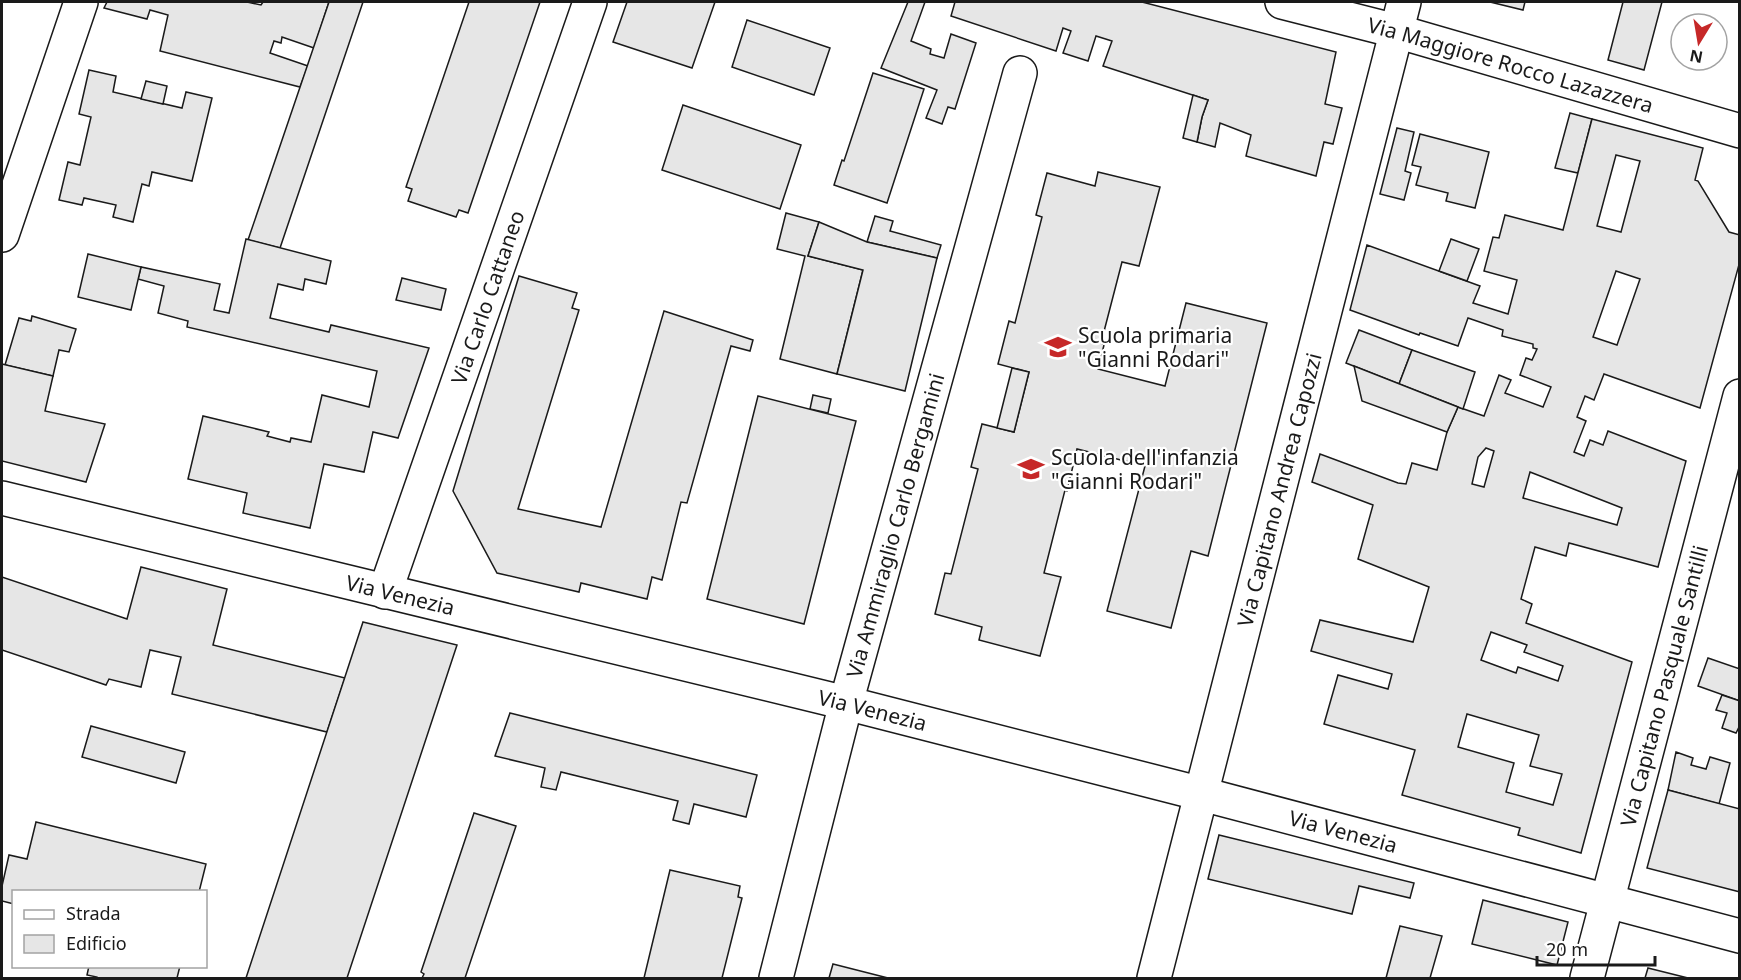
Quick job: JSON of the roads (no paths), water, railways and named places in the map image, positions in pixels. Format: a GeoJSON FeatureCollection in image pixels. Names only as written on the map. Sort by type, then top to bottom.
{"type":"FeatureCollection","features":[{"type":"Feature","properties":{"kind":"street"},"geometry":{"type":"LineString","coordinates":[[2,235],[81,2]]}},
{"type":"Feature","properties":{"kind":"street","name":"Via Carlo Cattaneo"},"geometry":{"type":"LineString","coordinates":[[385,592],[590,2]]}},
{"type":"Feature","properties":{"kind":"street","name":"Via Maggiore Rocco Lazazzera"},"geometry":{"type":"LineString","coordinates":[[1282,2],[1400,16],[1740,130]]}},
{"type":"Feature","properties":{"kind":"street","name":"Via Capitano Andrea Capozzi"},"geometry":{"type":"LineString","coordinates":[[1154,978],[1400,16]]}},
{"type":"Feature","properties":{"kind":"street","name":"Via Ammiraglio Carlo Bergamini"},"geometry":{"type":"LineString","coordinates":[[776,978],[846,704],[1020,73]]}},
{"type":"Feature","properties":{"kind":"street","name":"Via Capitano Pasquale Santilli"},"geometry":{"type":"LineString","coordinates":[[1587,978],[1740,396]]}},
{"type":"Feature","properties":{"kind":"street","name":"Via Venezia"},"geometry":{"type":"LineString","coordinates":[[2,498],[846,704],[1202,794],[1740,936]]}},
{"type":"Feature","properties":{"kind":"place","name":"Scuola primaria \"Gianni Rodari\""},"geometry":{"type":"Point","coordinates":[1058,347]}},
{"type":"Feature","properties":{"kind":"place","name":"Scuola dell'infanzia \"Gianni Rodari\""},"geometry":{"type":"Point","coordinates":[1031,469]}}]}
